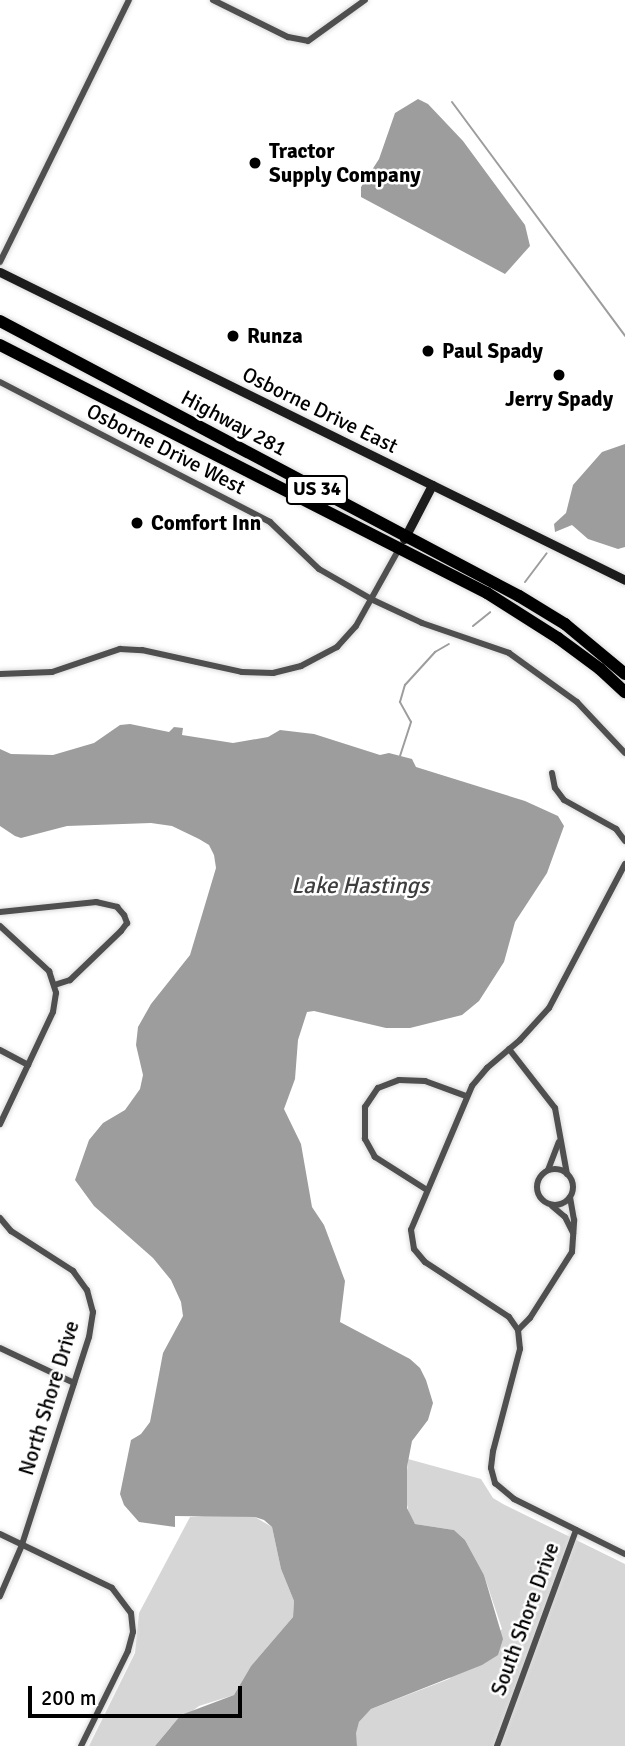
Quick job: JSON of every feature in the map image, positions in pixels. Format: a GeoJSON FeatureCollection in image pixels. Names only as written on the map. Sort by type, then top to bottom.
{"type":"FeatureCollection","features":[{"type":"Feature","properties":{"kind":"highway","name":"Highway 281"},"geometry":{"type":"LineString","coordinates":[[0,321],[488,579],[565,624],[625,674]]}},
{"type":"Feature","properties":{"kind":"highway","name":"Highway 281"},"geometry":{"type":"LineString","coordinates":[[0,345],[518,611],[600,669],[625,692]]}},
{"type":"Feature","properties":{"kind":"street"},"geometry":{"type":"LineString","coordinates":[[0,262],[129,0]]}},
{"type":"Feature","properties":{"kind":"street"},"geometry":{"type":"LineString","coordinates":[[213,0],[288,37],[308,41],[365,0]]}},
{"type":"Feature","properties":{"kind":"street","name":"Osborne Drive East"},"geometry":{"type":"LineString","coordinates":[[0,272],[625,580]]}},
{"type":"Feature","properties":{"kind":"street","name":"Osborne Drive West"},"geometry":{"type":"LineString","coordinates":[[0,382],[270,522],[319,569],[373,600],[422,623],[491,645],[528,664],[577,702],[625,753]]}},
{"type":"Feature","properties":{"kind":"street"},"geometry":{"type":"LineString","coordinates":[[0,674],[52,672],[120,649],[142,650],[242,672],[273,673],[313,661],[337,647],[373,600],[432,485]]}},
{"type":"Feature","properties":{"kind":"street"},"geometry":{"type":"LineString","coordinates":[[552,774],[555,788],[564,800],[616,829],[625,841]]}},
{"type":"Feature","properties":{"kind":"street"},"geometry":{"type":"LineString","coordinates":[[509,1049],[550,1098],[567,1174],[573,1186],[570,1197],[574,1234],[568,1261],[519,1330],[509,1317],[425,1262],[414,1249],[411,1230],[466,1097],[480,1076],[548,1008],[625,864]]}},
{"type":"Feature","properties":{"kind":"street"},"geometry":{"type":"LineString","coordinates":[[0,912],[96,902],[117,907],[124,915],[127,923],[121,931],[70,980],[55,985]]}},
{"type":"Feature","properties":{"kind":"street"},"geometry":{"type":"LineString","coordinates":[[0,926],[48,971],[55,985],[53,1012],[0,1124]]}},
{"type":"Feature","properties":{"kind":"street"},"geometry":{"type":"LineString","coordinates":[[0,1050],[28,1065]]}},
{"type":"Feature","properties":{"kind":"street"},"geometry":{"type":"LineString","coordinates":[[427,1190],[375,1157],[365,1139],[365,1107],[378,1088],[399,1080],[425,1081],[466,1097]]}},
{"type":"Feature","properties":{"kind":"street"},"geometry":{"type":"LineString","coordinates":[[548,1170],[560,1140]]}},
{"type":"Feature","properties":{"kind":"street"},"geometry":{"type":"LineString","coordinates":[[567,1174],[557,1169],[548,1170],[540,1175],[536,1188],[542,1201],[552,1205],[565,1217],[574,1234]]}},
{"type":"Feature","properties":{"kind":"street"},"geometry":{"type":"LineString","coordinates":[[552,1205],[561,1204],[570,1197]]}},
{"type":"Feature","properties":{"kind":"street","name":"North Shore Drive"},"geometry":{"type":"LineString","coordinates":[[0,1218],[11,1231],[73,1271],[87,1290],[93,1312],[92,1324],[22,1545],[0,1596]]}},
{"type":"Feature","properties":{"kind":"street","name":"South Shore Drive"},"geometry":{"type":"LineString","coordinates":[[497,1746],[576,1530],[505,1494],[493,1476],[493,1451],[520,1349],[519,1330]]}},
{"type":"Feature","properties":{"kind":"street"},"geometry":{"type":"LineString","coordinates":[[0,1349],[74,1383]]}},
{"type":"Feature","properties":{"kind":"street"},"geometry":{"type":"LineString","coordinates":[[576,1530],[625,1554]]}},
{"type":"Feature","properties":{"kind":"street"},"geometry":{"type":"LineString","coordinates":[[0,1534],[112,1588],[131,1613],[133,1632],[128,1651],[81,1746]]}},
{"type":"Feature","properties":{"kind":"shaded area"},"geometry":{"type":"Polygon","coordinates":[[[408,1459],[481,1479],[493,1498],[503,1504],[625,1564],[625,1746],[357,1746],[355,1733],[359,1722],[371,1709],[449,1679],[502,1629],[484,1575],[465,1540],[454,1530],[415,1524],[409,1514],[405,1495],[408,1459]]]}},
{"type":"Feature","properties":{"kind":"shaded area"},"geometry":{"type":"Polygon","coordinates":[[[190,1517],[255,1517],[272,1527],[281,1569],[294,1601],[293,1617],[251,1666],[234,1695],[199,1706],[170,1728],[155,1746],[89,1746],[135,1653],[139,1613],[190,1517]]]}},
{"type":"Feature","properties":{"kind":"water"},"geometry":{"type":"Polygon","coordinates":[[[418,99],[428,104],[463,141],[525,225],[530,246],[505,274],[361,197],[361,187],[379,159],[395,113],[418,99]]]}},
{"type":"Feature","properties":{"kind":"water"},"geometry":{"type":"Polygon","coordinates":[[[625,444],[625,547],[618,549],[588,539],[572,525],[555,532],[554,524],[566,513],[573,485],[602,452],[625,444]]]}},
{"type":"Feature","properties":{"kind":"water","name":"Lake Hastings"},"geometry":{"type":"Polygon","coordinates":[[[130,724],[169,732],[174,727],[183,728],[182,735],[233,743],[268,737],[280,730],[314,734],[380,755],[389,753],[412,759],[416,767],[525,801],[558,816],[564,826],[547,873],[515,922],[504,962],[479,1001],[462,1015],[410,1028],[386,1028],[314,1011],[307,1012],[298,1040],[295,1079],[284,1109],[301,1144],[312,1207],[324,1225],[345,1281],[340,1322],[410,1359],[420,1368],[433,1403],[428,1420],[412,1441],[407,1467],[407,1508],[415,1524],[454,1530],[465,1540],[484,1575],[503,1639],[498,1655],[482,1665],[371,1709],[359,1722],[357,1746],[155,1746],[181,1715],[234,1695],[251,1666],[293,1617],[294,1601],[281,1569],[272,1527],[264,1520],[255,1517],[175,1516],[175,1527],[139,1522],[124,1505],[120,1494],[131,1440],[141,1434],[150,1422],[163,1353],[183,1316],[181,1302],[171,1280],[153,1258],[94,1206],[75,1180],[89,1140],[103,1123],[125,1110],[140,1089],[143,1075],[136,1045],[138,1027],[151,1004],[190,955],[216,868],[214,855],[209,845],[199,839],[172,826],[151,823],[67,826],[21,838],[15,836],[0,826],[0,749],[11,754],[53,755],[94,743],[120,725],[130,724]]]}},
{"type":"Feature","properties":{"kind":"waterway"},"geometry":{"type":"LineString","coordinates":[[452,102],[625,336]]}},
{"type":"Feature","properties":{"kind":"waterway"},"geometry":{"type":"LineString","coordinates":[[525,582],[547,553]]}},
{"type":"Feature","properties":{"kind":"waterway"},"geometry":{"type":"LineString","coordinates":[[473,626],[490,612]]}},
{"type":"Feature","properties":{"kind":"waterway"},"geometry":{"type":"LineString","coordinates":[[400,756],[411,722],[400,702],[405,685],[435,652],[449,644]]}},
{"type":"Feature","properties":{"kind":"place","name":"Tractor Supply Company"},"geometry":{"type":"Point","coordinates":[255,163]}},
{"type":"Feature","properties":{"kind":"place","name":"Runza"},"geometry":{"type":"Point","coordinates":[233,336]}},
{"type":"Feature","properties":{"kind":"place","name":"Paul Spady"},"geometry":{"type":"Point","coordinates":[428,351]}},
{"type":"Feature","properties":{"kind":"place","name":"Jerry Spady"},"geometry":{"type":"Point","coordinates":[559,375]}},
{"type":"Feature","properties":{"kind":"place","name":"Comfort Inn"},"geometry":{"type":"Point","coordinates":[137,523]}}]}
